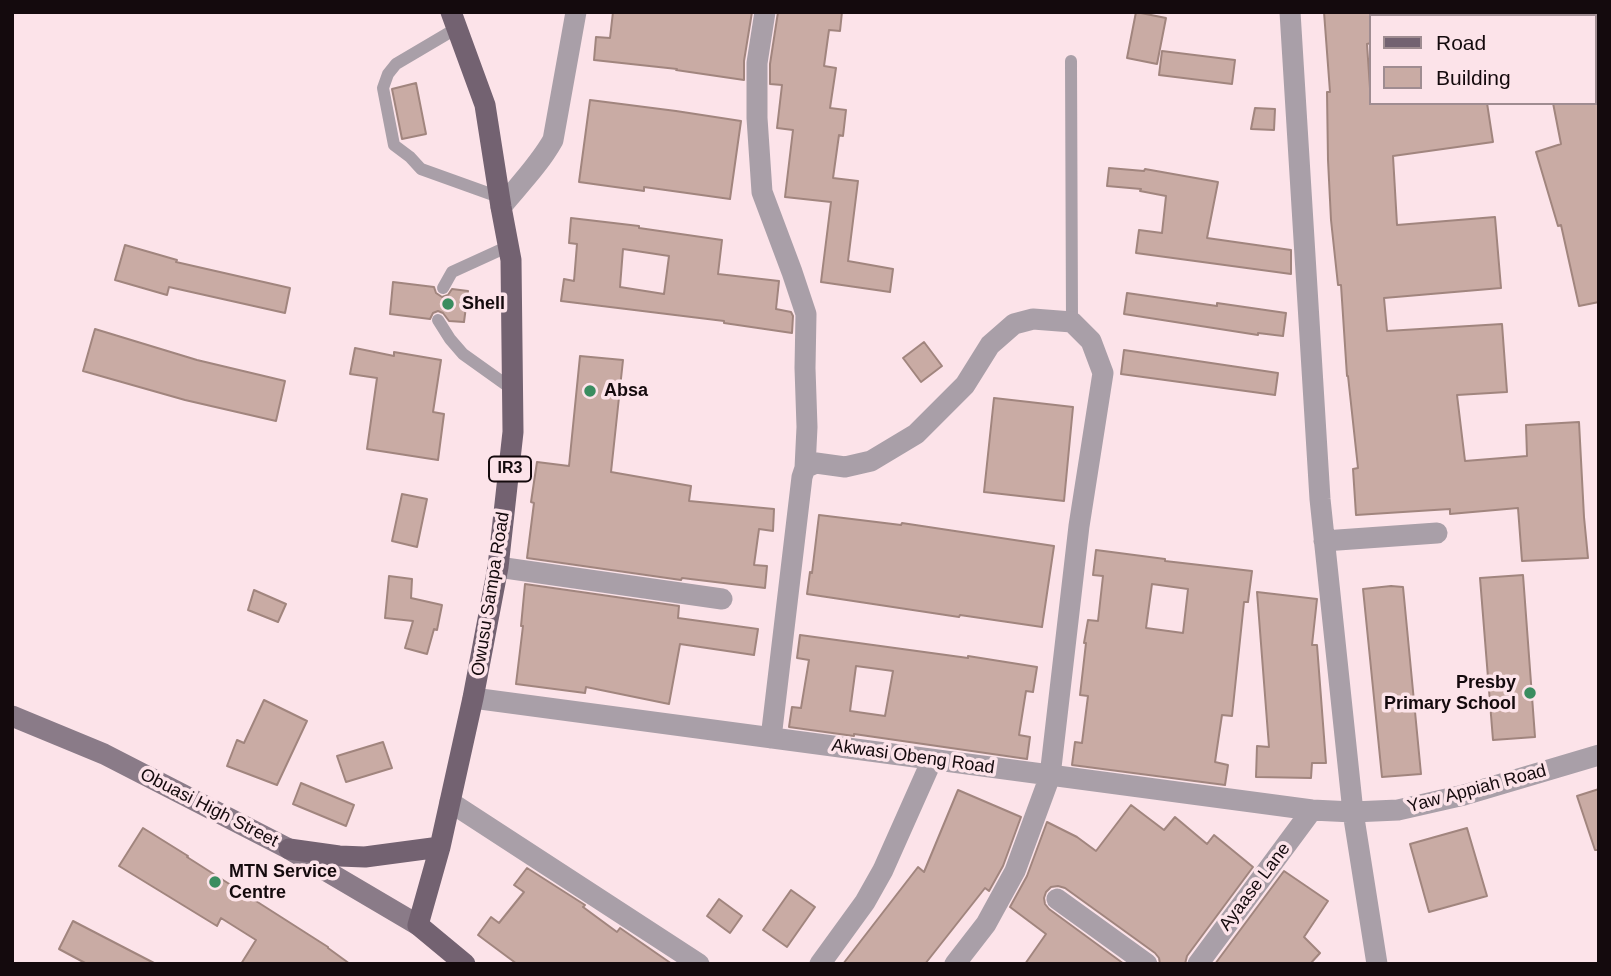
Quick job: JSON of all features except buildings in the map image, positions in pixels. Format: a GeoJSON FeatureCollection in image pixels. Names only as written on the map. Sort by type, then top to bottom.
{"type":"FeatureCollection","features":[{"type":"Feature","properties":{"kind":"main road","name":"Owusu Sampa Road"},"geometry":{"type":"LineString","coordinates":[[418,925],[440,847],[473,698],[498,567],[513,432],[509,246],[485,105],[454,20]]}},
{"type":"Feature","properties":{"kind":"main road"},"geometry":{"type":"LineString","coordinates":[[289,849],[365,857],[440,847]]}},
{"type":"Feature","properties":{"kind":"main road","name":"Obuasi High Street"},"geometry":{"type":"LineString","coordinates":[[418,925],[466,964]]}},
{"type":"Feature","properties":{"kind":"street"},"geometry":{"type":"LineString","coordinates":[[500,202],[532,171],[553,140],[576,12]]}},
{"type":"Feature","properties":{"kind":"street"},"geometry":{"type":"LineString","coordinates":[[765,12],[757,63],[757,118],[762,192],[806,314],[807,427],[805,468],[771,738]]}},
{"type":"Feature","properties":{"kind":"street"},"geometry":{"type":"LineString","coordinates":[[1290,12],[1324,541],[1353,812],[1377,964]]}},
{"type":"Feature","properties":{"kind":"street"},"geometry":{"type":"LineString","coordinates":[[805,468],[816,463],[845,467],[871,461],[916,434],[965,385],[990,345],[1014,324],[1033,318],[1072,322],[1091,341],[1104,373],[1079,526],[1050,775],[1015,871],[986,924],[955,964]]}},
{"type":"Feature","properties":{"kind":"street"},"geometry":{"type":"LineString","coordinates":[[1324,541],[1437,533]]}},
{"type":"Feature","properties":{"kind":"street"},"geometry":{"type":"LineString","coordinates":[[498,567],[722,599]]}},
{"type":"Feature","properties":{"kind":"street","name":"Akwasi Obeng Road"},"geometry":{"type":"LineString","coordinates":[[473,698],[1312,810],[1353,812]]}},
{"type":"Feature","properties":{"kind":"street","name":"Obuasi High Street"},"geometry":{"type":"LineString","coordinates":[[12,716],[104,754],[289,849],[418,925]]}},
{"type":"Feature","properties":{"kind":"street","name":"Yaw Appiah Road"},"geometry":{"type":"LineString","coordinates":[[1353,812],[1398,810],[1431,803],[1599,755]]}},
{"type":"Feature","properties":{"kind":"street"},"geometry":{"type":"LineString","coordinates":[[820,964],[865,902],[883,870],[932,760]]}},
{"type":"Feature","properties":{"kind":"street"},"geometry":{"type":"LineString","coordinates":[[450,802],[699,964]]}},
{"type":"Feature","properties":{"kind":"street","name":"Ayaase Lane"},"geometry":{"type":"LineString","coordinates":[[1198,964],[1312,810]]}},
{"type":"Feature","properties":{"kind":"street"},"geometry":{"type":"LineString","coordinates":[[1057,899],[1147,964]]}},
{"type":"Feature","properties":{"kind":"lane"},"geometry":{"type":"LineString","coordinates":[[454,20],[396,64],[388,74],[383,88],[394,145],[422,169],[500,202]]}},
{"type":"Feature","properties":{"kind":"lane"},"geometry":{"type":"LineString","coordinates":[[1071,61],[1072,322]]}},
{"type":"Feature","properties":{"kind":"lane"},"geometry":{"type":"LineString","coordinates":[[443,288],[452,272],[509,246]]}},
{"type":"Feature","properties":{"kind":"lane"},"geometry":{"type":"LineString","coordinates":[[438,320],[463,354],[512,389]]}},
{"type":"Feature","properties":{"kind":"place","name":"Shell"},"geometry":{"type":"Point","coordinates":[448,304]}},
{"type":"Feature","properties":{"kind":"place","name":"Absa"},"geometry":{"type":"Point","coordinates":[590,391]}},
{"type":"Feature","properties":{"kind":"place","name":"Presby Primary School"},"geometry":{"type":"Point","coordinates":[1530,693]}},
{"type":"Feature","properties":{"kind":"place","name":"MTN Service Centre"},"geometry":{"type":"Point","coordinates":[215,882]}}]}
